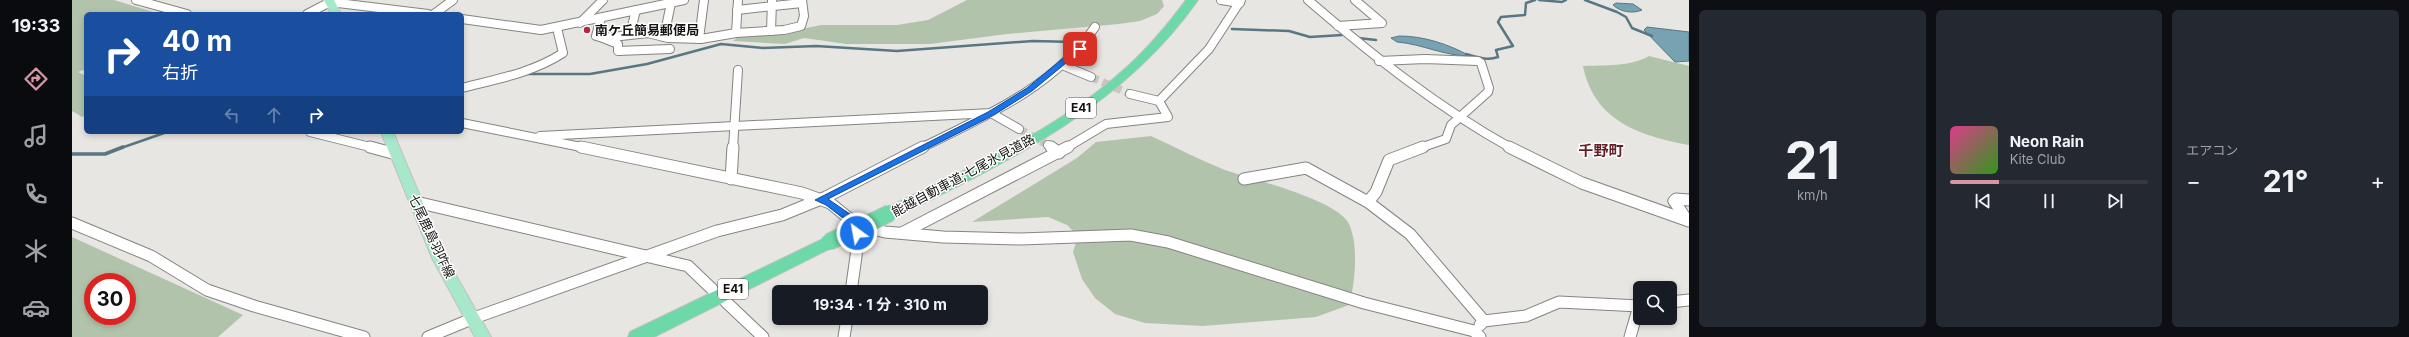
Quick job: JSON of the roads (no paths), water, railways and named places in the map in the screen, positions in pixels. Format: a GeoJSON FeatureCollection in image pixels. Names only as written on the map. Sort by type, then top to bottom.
{"type":"FeatureCollection","features":[{"type":"Feature","properties":{"kind":"highway","name":"能越自動車道;七尾氷見道路"},"geometry":{"type":"LineString","coordinates":[[637,337],[997,159],[1063,120],[1106,90],[1153,48],[1170,30],[1192,0]]}},
{"type":"Feature","properties":{"kind":"main road"},"geometry":{"type":"LineString","coordinates":[[331,1],[335,12]]}},
{"type":"Feature","properties":{"kind":"main road","name":"七尾鹿島羽咋線"},"geometry":{"type":"LineString","coordinates":[[388,134],[439,258],[474,318],[482,337]]}},
{"type":"Feature","properties":{"kind":"street"},"geometry":{"type":"LineString","coordinates":[[136,0],[180,12]]}},
{"type":"Feature","properties":{"kind":"street"},"geometry":{"type":"LineString","coordinates":[[437,12],[453,0]]}},
{"type":"Feature","properties":{"kind":"street"},"geometry":{"type":"LineString","coordinates":[[580,23],[603,0]]}},
{"type":"Feature","properties":{"kind":"street"},"geometry":{"type":"LineString","coordinates":[[699,39],[704,0]]}},
{"type":"Feature","properties":{"kind":"street"},"geometry":{"type":"LineString","coordinates":[[736,33],[738,0]]}},
{"type":"Feature","properties":{"kind":"street"},"geometry":{"type":"LineString","coordinates":[[1159,101],[1210,49],[1240,2],[1222,0]]}},
{"type":"Feature","properties":{"kind":"street"},"geometry":{"type":"LineString","coordinates":[[1308,0],[1379,61],[1462,119],[1521,154],[1569,178],[1618,198],[1688,220]]}},
{"type":"Feature","properties":{"kind":"street"},"geometry":{"type":"LineString","coordinates":[[1338,26],[1382,23],[1355,0]]}},
{"type":"Feature","properties":{"kind":"street"},"geometry":{"type":"LineString","coordinates":[[311,12],[331,1],[413,12]]}},
{"type":"Feature","properties":{"kind":"street"},"geometry":{"type":"LineString","coordinates":[[664,37],[678,1]]}},
{"type":"Feature","properties":{"kind":"street"},"geometry":{"type":"LineString","coordinates":[[464,19],[541,30],[557,28],[678,1]]}},
{"type":"Feature","properties":{"kind":"street"},"geometry":{"type":"LineString","coordinates":[[603,38],[630,34],[648,34],[664,37],[699,39],[736,33],[771,31],[801,26],[804,16],[802,2],[772,3],[737,10]]}},
{"type":"Feature","properties":{"kind":"street"},"geometry":{"type":"LineString","coordinates":[[771,31],[772,3]]}},
{"type":"Feature","properties":{"kind":"street"},"geometry":{"type":"LineString","coordinates":[[630,34],[636,10]]}},
{"type":"Feature","properties":{"kind":"street"},"geometry":{"type":"LineString","coordinates":[[601,18],[596,36],[618,44],[618,51],[670,49]]}},
{"type":"Feature","properties":{"kind":"street"},"geometry":{"type":"LineString","coordinates":[[428,337],[461,326],[474,318],[717,231],[782,215],[820,200],[991,113],[1030,90],[1080,49],[1095,27]]}},
{"type":"Feature","properties":{"kind":"street"},"geometry":{"type":"LineString","coordinates":[[464,88],[512,76],[552,61],[563,53],[557,28]]}},
{"type":"Feature","properties":{"kind":"street"},"geometry":{"type":"LineString","coordinates":[[1368,202],[1376,192],[1389,160],[1446,139],[1451,125],[1462,119],[1474,104],[1488,92],[1486,77],[1478,61],[1425,59],[1379,61]]}},
{"type":"Feature","properties":{"kind":"street"},"geometry":{"type":"LineString","coordinates":[[1062,65],[1091,77]]}},
{"type":"Feature","properties":{"kind":"street"},"geometry":{"type":"LineString","coordinates":[[731,179],[733,126],[738,70]]}},
{"type":"Feature","properties":{"kind":"street"},"geometry":{"type":"LineString","coordinates":[[902,233],[1060,153],[1106,124],[1168,117],[1159,101],[1130,94]]}},
{"type":"Feature","properties":{"kind":"street"},"geometry":{"type":"LineString","coordinates":[[528,137],[991,113],[1019,129]]}},
{"type":"Feature","properties":{"kind":"street"},"geometry":{"type":"LineString","coordinates":[[464,123],[802,193],[830,203],[856,224],[885,232],[943,238],[1021,240],[1131,235],[1168,242],[1364,303],[1477,334],[1484,321]]}},
{"type":"Feature","properties":{"kind":"street"},"geometry":{"type":"LineString","coordinates":[[318,134],[396,154]]}},
{"type":"Feature","properties":{"kind":"street"},"geometry":{"type":"LineString","coordinates":[[1048,146],[1060,153]]}},
{"type":"Feature","properties":{"kind":"street"},"geometry":{"type":"LineString","coordinates":[[1244,179],[1272,172],[1306,168],[1368,202],[1410,234],[1484,321]]}},
{"type":"Feature","properties":{"kind":"street"},"geometry":{"type":"LineString","coordinates":[[1688,220],[1674,200],[1689,200]]}},
{"type":"Feature","properties":{"kind":"street"},"geometry":{"type":"LineString","coordinates":[[416,202],[688,266],[712,289]]}},
{"type":"Feature","properties":{"kind":"street"},"geometry":{"type":"LineString","coordinates":[[72,223],[151,256],[206,290],[254,306],[364,337]]}},
{"type":"Feature","properties":{"kind":"street"},"geometry":{"type":"LineString","coordinates":[[852,285],[858,242],[856,224]]}},
{"type":"Feature","properties":{"kind":"street"},"geometry":{"type":"LineString","coordinates":[[1677,301],[1689,300]]}},
{"type":"Feature","properties":{"kind":"street"},"geometry":{"type":"LineString","coordinates":[[726,302],[763,337]]}},
{"type":"Feature","properties":{"kind":"street"},"geometry":{"type":"LineString","coordinates":[[1484,321],[1526,316],[1559,302],[1633,306]]}},
{"type":"Feature","properties":{"kind":"street"},"geometry":{"type":"LineString","coordinates":[[844,337],[846,325]]}},
{"type":"Feature","properties":{"kind":"street"},"geometry":{"type":"LineString","coordinates":[[1630,337],[1634,325]]}},
{"type":"Feature","properties":{"kind":"water"},"geometry":{"type":"Polygon","coordinates":[[[1616,3],[1633,4],[1642,10],[1635,12],[1623,11],[1613,5],[1616,3]]]}},
{"type":"Feature","properties":{"kind":"water"},"geometry":{"type":"Polygon","coordinates":[[[1647,27],[1689,32],[1689,61],[1675,62],[1644,30],[1647,27]]]}},
{"type":"Feature","properties":{"kind":"water"},"geometry":{"type":"Polygon","coordinates":[[[1399,36],[1427,39],[1470,56],[1451,54],[1397,42],[1391,38],[1399,36]]]}},
{"type":"Feature","properties":{"kind":"waterway"},"geometry":{"type":"LineString","coordinates":[[1466,54],[1490,59],[1498,57],[1496,50],[1513,46],[1498,22],[1501,17],[1525,15],[1526,3],[1535,0]]}},
{"type":"Feature","properties":{"kind":"waterway"},"geometry":{"type":"LineString","coordinates":[[1539,0],[1562,2],[1566,0]]}},
{"type":"Feature","properties":{"kind":"waterway"},"geometry":{"type":"LineString","coordinates":[[1585,0],[1617,12],[1626,17],[1632,28],[1652,36]]}},
{"type":"Feature","properties":{"kind":"waterway"},"geometry":{"type":"LineString","coordinates":[[1232,29],[1289,31],[1310,37],[1342,35]]}},
{"type":"Feature","properties":{"kind":"waterway"},"geometry":{"type":"LineString","coordinates":[[1358,38],[1376,40]]}},
{"type":"Feature","properties":{"kind":"waterway"},"geometry":{"type":"LineString","coordinates":[[526,74],[590,74],[647,64],[721,44],[763,48],[816,46],[897,51],[1033,41],[1075,42]]}},
{"type":"Feature","properties":{"kind":"waterway"},"geometry":{"type":"LineString","coordinates":[[121,148],[161,134]]}},
{"type":"Feature","properties":{"kind":"waterway"},"geometry":{"type":"LineString","coordinates":[[72,154],[105,154],[123,147]]}},
{"type":"Feature","properties":{"kind":"tunnel"},"geometry":{"type":"LineString","coordinates":[[1091,77],[1130,94]]}},
{"type":"Feature","properties":{"kind":"tunnel"},"geometry":{"type":"LineString","coordinates":[[1019,129],[1048,145]]}},
{"type":"Feature","properties":{"kind":"place","name":"南ケ丘簡易郵便局"},"geometry":{"type":"Point","coordinates":[587,30]}},
{"type":"Feature","properties":{"kind":"district","name":"千野町"},"geometry":{"type":"Point","coordinates":[1601,151]}}]}
